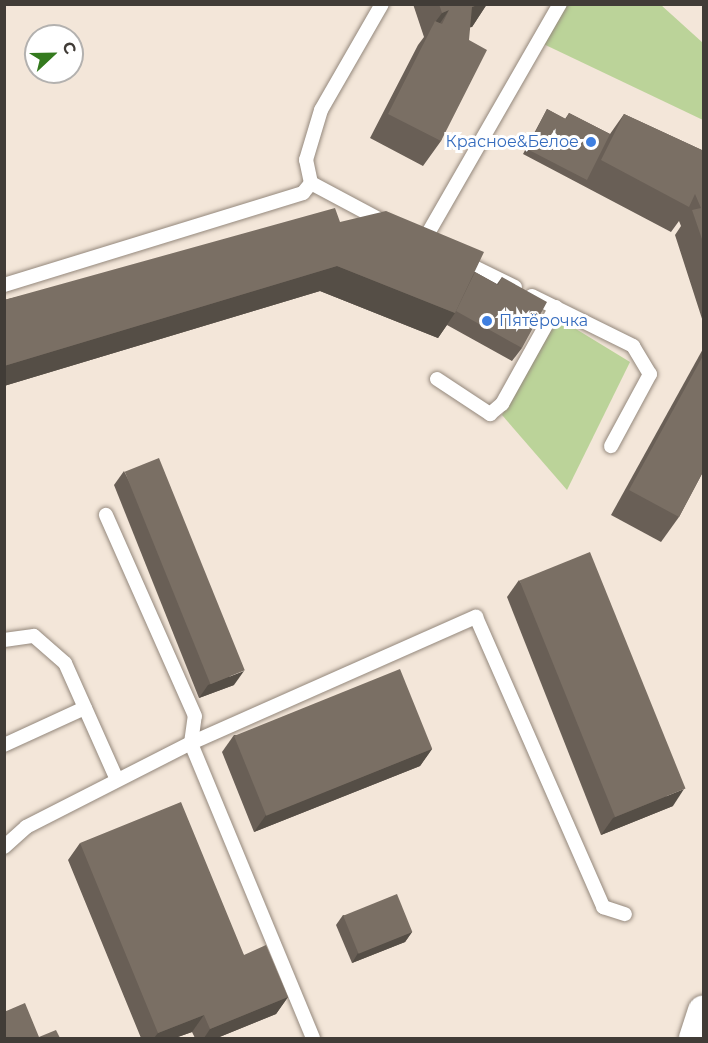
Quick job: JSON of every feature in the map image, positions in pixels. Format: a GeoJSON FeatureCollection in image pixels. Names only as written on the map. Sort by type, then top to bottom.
{"type":"FeatureCollection","features":[{"type":"Feature","properties":{"kind":"street"},"geometry":{"type":"LineString","coordinates":[[695,1038],[704,1011]]}},
{"type":"Feature","properties":{"kind":"lane"},"geometry":{"type":"LineString","coordinates":[[382,4],[321,110],[306,160],[311,183],[423,242],[633,346],[650,374],[611,446]]}},
{"type":"Feature","properties":{"kind":"lane"},"geometry":{"type":"LineString","coordinates":[[423,242],[560,4]]}},
{"type":"Feature","properties":{"kind":"lane"},"geometry":{"type":"LineString","coordinates":[[4,285],[303,193],[311,183]]}},
{"type":"Feature","properties":{"kind":"lane"},"geometry":{"type":"LineString","coordinates":[[437,380],[490,414],[502,404],[556,307]]}},
{"type":"Feature","properties":{"kind":"lane"},"geometry":{"type":"LineString","coordinates":[[106,515],[195,716],[191,743],[313,1038]]}},
{"type":"Feature","properties":{"kind":"lane"},"geometry":{"type":"LineString","coordinates":[[4,847],[26,827],[191,743],[476,617],[603,907],[625,914]]}},
{"type":"Feature","properties":{"kind":"lane"},"geometry":{"type":"LineString","coordinates":[[4,640],[34,636],[65,663],[117,780]]}},
{"type":"Feature","properties":{"kind":"lane"},"geometry":{"type":"LineString","coordinates":[[4,745],[85,708]]}},
{"type":"Feature","properties":{"kind":"green space"},"geometry":{"type":"Polygon","coordinates":[[[555,5],[661,5],[703,43],[703,120],[535,40],[555,5]]]}},
{"type":"Feature","properties":{"kind":"green space"},"geometry":{"type":"Polygon","coordinates":[[[558,318],[630,362],[567,490],[502,415],[558,318]]]}},
{"type":"Feature","properties":{"kind":"building"},"geometry":{"type":"Polygon","coordinates":[[[439,4],[480,4],[472,7],[469,40],[487,50],[441,141],[388,114],[435,21],[442,24],[449,10],[442,13],[439,4]]]}},
{"type":"Feature","properties":{"kind":"building"},"geometry":{"type":"Polygon","coordinates":[[[547,109],[566,119],[569,113],[610,134],[587,180],[527,149],[547,109]]]}},
{"type":"Feature","properties":{"kind":"building"},"geometry":{"type":"Polygon","coordinates":[[[624,114],[704,151],[704,245],[692,210],[701,208],[695,194],[689,207],[601,160],[624,114]]]}},
{"type":"Feature","properties":{"kind":"building"},"geometry":{"type":"Polygon","coordinates":[[[335,208],[340,222],[386,211],[484,252],[455,313],[337,266],[4,366],[4,300],[335,208]]]}},
{"type":"Feature","properties":{"kind":"building"},"geometry":{"type":"Polygon","coordinates":[[[475,272],[498,285],[502,277],[547,302],[522,348],[456,311],[475,272]]]}},
{"type":"Feature","properties":{"kind":"building"},"geometry":{"type":"Polygon","coordinates":[[[704,354],[704,470],[679,517],[629,490],[704,354]]]}},
{"type":"Feature","properties":{"kind":"building"},"geometry":{"type":"Polygon","coordinates":[[[159,458],[245,670],[210,684],[125,472],[159,458]]]}},
{"type":"Feature","properties":{"kind":"building"},"geometry":{"type":"Polygon","coordinates":[[[590,552],[686,788],[615,817],[520,580],[590,552]]]}},
{"type":"Feature","properties":{"kind":"building"},"geometry":{"type":"Polygon","coordinates":[[[400,669],[432,749],[266,816],[234,736],[400,669]]]}},
{"type":"Feature","properties":{"kind":"building"},"geometry":{"type":"Polygon","coordinates":[[[181,802],[244,955],[266,945],[288,997],[210,1029],[204,1015],[158,1033],[80,843],[181,802]]]}},
{"type":"Feature","properties":{"kind":"building"},"geometry":{"type":"Polygon","coordinates":[[[397,894],[412,932],[359,954],[343,916],[397,894]]]}},
{"type":"Feature","properties":{"kind":"building"},"geometry":{"type":"Polygon","coordinates":[[[25,1003],[39,1037],[56,1030],[60,1038],[4,1038],[6,1036],[4,1012],[25,1003]]]}},
{"type":"Feature","properties":{"kind":"place","name":"Красное&Белое"},"geometry":{"type":"Point","coordinates":[591,142]}},
{"type":"Feature","properties":{"kind":"place","name":"Пятёрочка"},"geometry":{"type":"Point","coordinates":[487,321]}}]}
